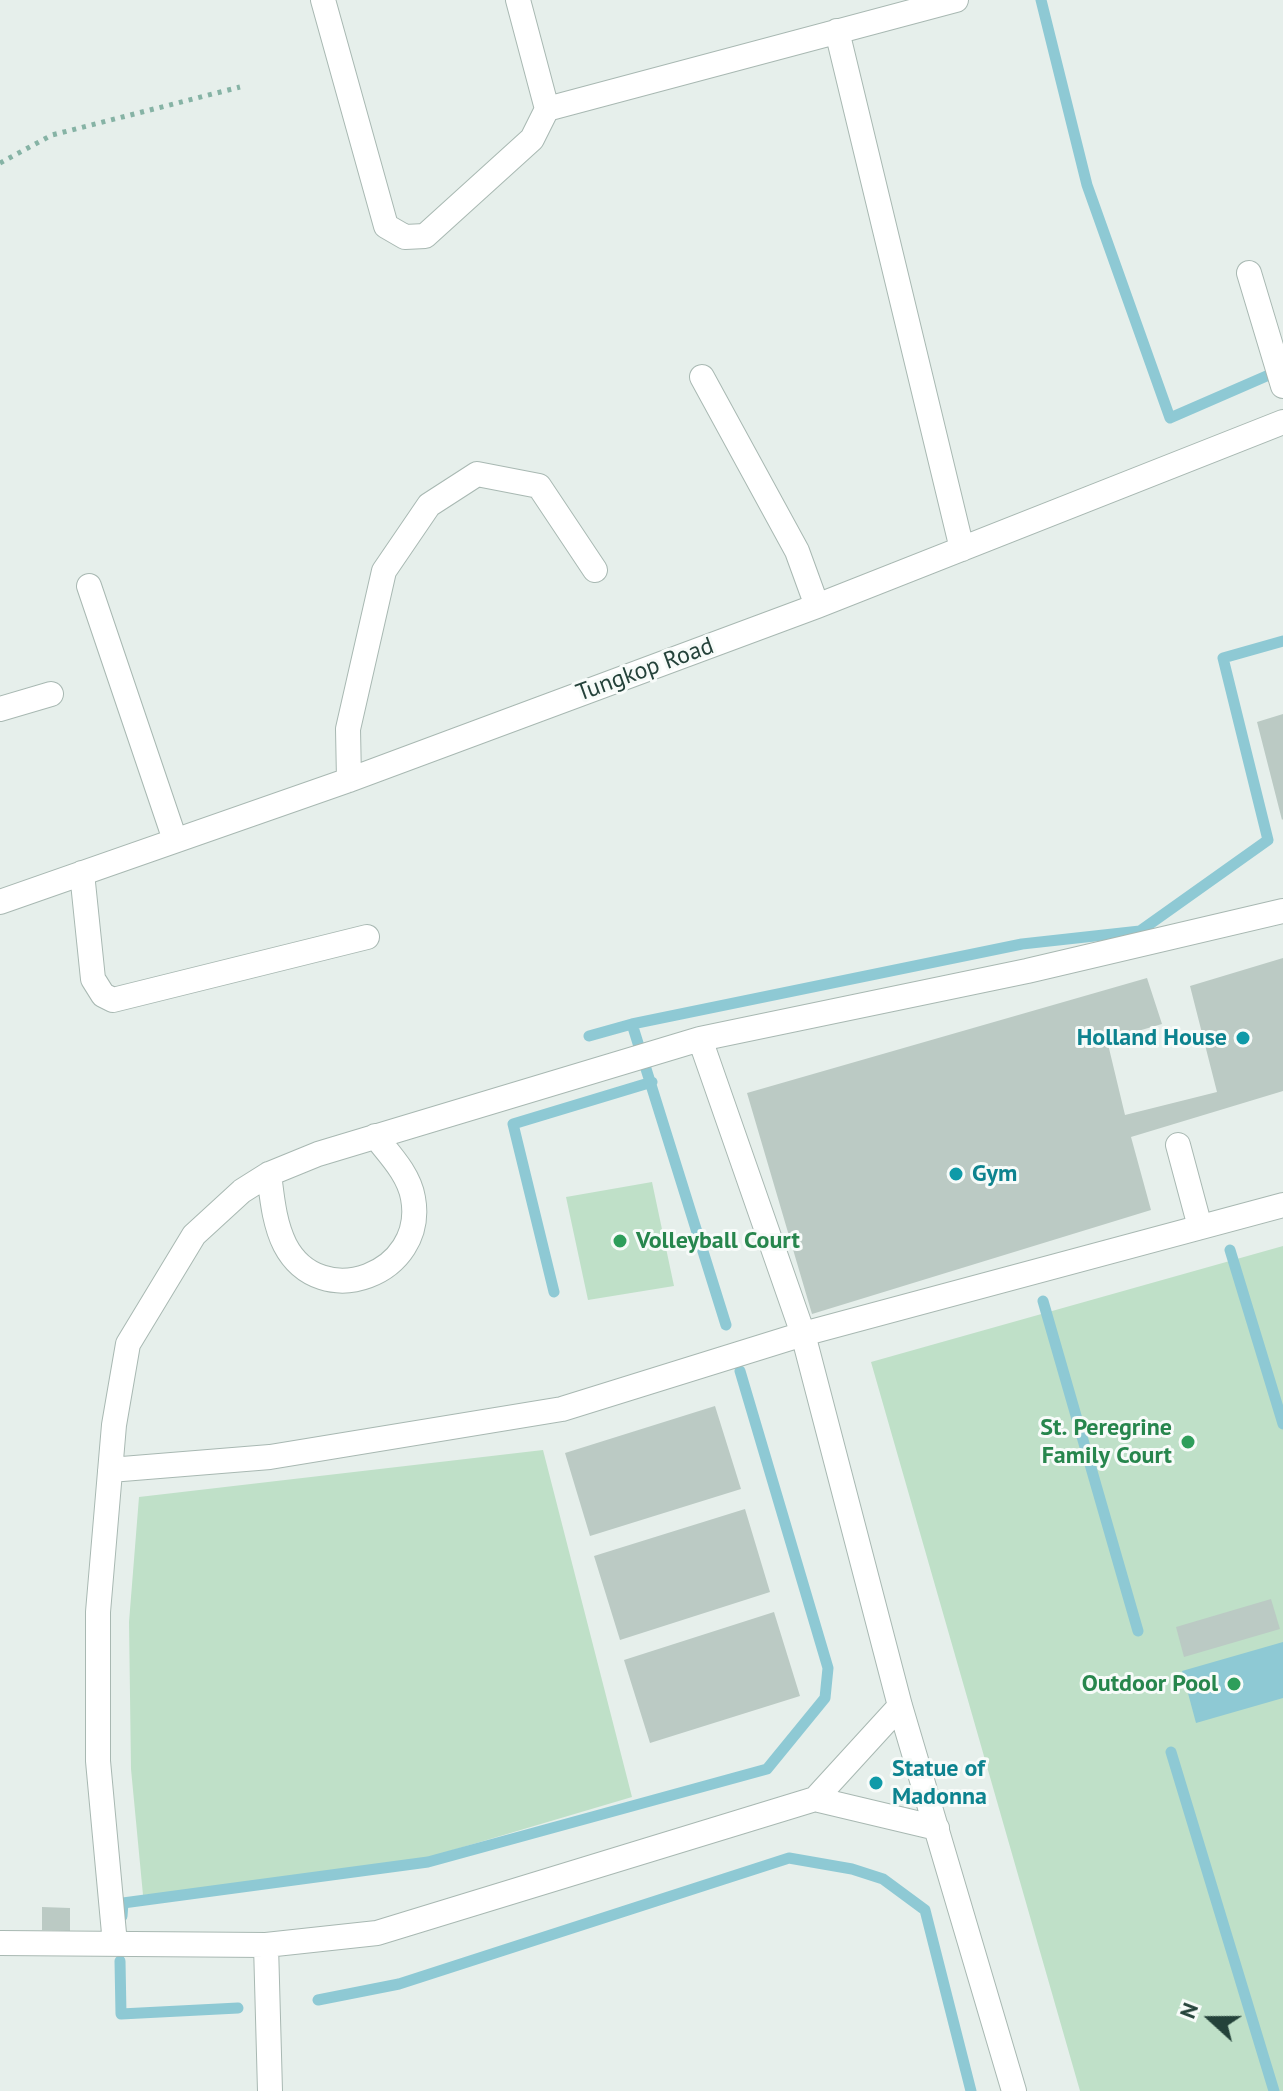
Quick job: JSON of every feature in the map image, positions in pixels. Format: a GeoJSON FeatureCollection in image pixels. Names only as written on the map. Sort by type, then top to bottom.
{"type":"FeatureCollection","features":[{"type":"Feature","properties":{"kind":"street"},"geometry":{"type":"LineString","coordinates":[[323,0],[386,226],[405,237],[425,236],[532,139],[547,109],[518,0]]}},
{"type":"Feature","properties":{"kind":"street"},"geometry":{"type":"LineString","coordinates":[[547,109],[837,31],[877,10],[956,0]]}},
{"type":"Feature","properties":{"kind":"street"},"geometry":{"type":"LineString","coordinates":[[837,31],[962,549]]}},
{"type":"Feature","properties":{"kind":"street"},"geometry":{"type":"LineString","coordinates":[[1249,273],[1283,386]]}},
{"type":"Feature","properties":{"kind":"street"},"geometry":{"type":"LineString","coordinates":[[702,377],[797,551],[817,606]]}},
{"type":"Feature","properties":{"kind":"street","name":"Tungkop Road"},"geometry":{"type":"LineString","coordinates":[[0,902],[349,780],[817,606],[1283,422]]}},
{"type":"Feature","properties":{"kind":"street"},"geometry":{"type":"LineString","coordinates":[[349,780],[348,729],[384,571],[429,505],[477,474],[539,486],[595,570]]}},
{"type":"Feature","properties":{"kind":"street"},"geometry":{"type":"LineString","coordinates":[[89,586],[175,840]]}},
{"type":"Feature","properties":{"kind":"street"},"geometry":{"type":"LineString","coordinates":[[0,709],[51,694]]}},
{"type":"Feature","properties":{"kind":"street"},"geometry":{"type":"LineString","coordinates":[[82,873],[93,979],[103,995],[113,1000],[367,937]]}},
{"type":"Feature","properties":{"kind":"street"},"geometry":{"type":"LineString","coordinates":[[115,1944],[98,1761],[98,1612],[114,1425],[128,1344],[194,1235],[242,1191],[269,1174],[375,1136],[700,1039],[1027,971],[1283,911]]}},
{"type":"Feature","properties":{"kind":"street"},"geometry":{"type":"LineString","coordinates":[[700,1039],[803,1334],[900,1706],[1014,2091]]}},
{"type":"Feature","properties":{"kind":"street"},"geometry":{"type":"LineString","coordinates":[[269,1174],[285,1246],[297,1262],[332,1280],[352,1281],[371,1276],[388,1267],[402,1252],[411,1235],[415,1215],[413,1196],[406,1177],[375,1136]]}},
{"type":"Feature","properties":{"kind":"street"},"geometry":{"type":"LineString","coordinates":[[1178,1145],[1200,1227]]}},
{"type":"Feature","properties":{"kind":"street"},"geometry":{"type":"LineString","coordinates":[[110,1470],[270,1457],[562,1409],[803,1334],[1283,1205]]}},
{"type":"Feature","properties":{"kind":"street"},"geometry":{"type":"LineString","coordinates":[[815,1799],[900,1706]]}},
{"type":"Feature","properties":{"kind":"street"},"geometry":{"type":"LineString","coordinates":[[0,1943],[266,1945],[377,1933],[815,1799],[937,1828]]}},
{"type":"Feature","properties":{"kind":"street"},"geometry":{"type":"LineString","coordinates":[[266,1945],[270,2091]]}},
{"type":"Feature","properties":{"kind":"path"},"geometry":{"type":"LineString","coordinates":[[0,163],[52,135],[240,87]]}},
{"type":"Feature","properties":{"kind":"green space","name":"Volleyball Court"},"geometry":{"type":"Polygon","coordinates":[[[652,1182],[674,1286],[588,1300],[566,1197],[652,1182]]]}},
{"type":"Feature","properties":{"kind":"green space"},"geometry":{"type":"Polygon","coordinates":[[[1283,1246],[1283,2091],[1080,2091],[871,1362],[1283,1246]]]}},
{"type":"Feature","properties":{"kind":"green space"},"geometry":{"type":"Polygon","coordinates":[[[543,1450],[632,1797],[399,1866],[292,1885],[143,1895],[131,1769],[129,1622],[139,1497],[543,1450]]]}},
{"type":"Feature","properties":{"kind":"water","name":"Outdoor Pool"},"geometry":{"type":"Polygon","coordinates":[[[1283,1642],[1283,1698],[1196,1723],[1182,1671],[1283,1642]]]}},
{"type":"Feature","properties":{"kind":"building"},"geometry":{"type":"Polygon","coordinates":[[[1283,714],[1283,819],[1282,820],[1257,722],[1283,714]]]}},
{"type":"Feature","properties":{"kind":"building","name":"Gym"},"geometry":{"type":"Polygon","coordinates":[[[1283,958],[1283,1091],[1131,1137],[1151,1210],[812,1314],[747,1093],[1147,978],[1162,1024],[1107,1040],[1125,1115],[1217,1092],[1190,986],[1283,958]]]}},
{"type":"Feature","properties":{"kind":"building"},"geometry":{"type":"Polygon","coordinates":[[[715,1406],[741,1489],[590,1536],[565,1453],[715,1406]]]}},
{"type":"Feature","properties":{"kind":"building"},"geometry":{"type":"Polygon","coordinates":[[[745,1509],[770,1592],[620,1640],[594,1556],[745,1509]]]}},
{"type":"Feature","properties":{"kind":"building"},"geometry":{"type":"Polygon","coordinates":[[[1271,1599],[1280,1629],[1184,1657],[1176,1627],[1271,1599]]]}},
{"type":"Feature","properties":{"kind":"building"},"geometry":{"type":"Polygon","coordinates":[[[774,1612],[800,1696],[650,1743],[624,1660],[774,1612]]]}},
{"type":"Feature","properties":{"kind":"building"},"geometry":{"type":"Polygon","coordinates":[[[42,1907],[70,1908],[70,1931],[42,1930],[42,1907]]]}},
{"type":"Feature","properties":{"kind":"waterway"},"geometry":{"type":"LineString","coordinates":[[1041,0],[1087,185],[1170,418],[1278,371]]}},
{"type":"Feature","properties":{"kind":"waterway"},"geometry":{"type":"LineString","coordinates":[[589,1036],[632,1024],[1022,944],[1140,931],[1268,840],[1223,658],[1283,641]]}},
{"type":"Feature","properties":{"kind":"waterway"},"geometry":{"type":"LineString","coordinates":[[632,1024],[726,1325]]}},
{"type":"Feature","properties":{"kind":"waterway"},"geometry":{"type":"LineString","coordinates":[[554,1292],[513,1124],[652,1082]]}},
{"type":"Feature","properties":{"kind":"waterway"},"geometry":{"type":"LineString","coordinates":[[1230,1250],[1283,1424]]}},
{"type":"Feature","properties":{"kind":"waterway"},"geometry":{"type":"LineString","coordinates":[[1043,1301],[1138,1631]]}},
{"type":"Feature","properties":{"kind":"waterway"},"geometry":{"type":"LineString","coordinates":[[122,1916],[123,1903],[428,1862],[767,1769],[825,1698],[828,1668],[740,1371]]}},
{"type":"Feature","properties":{"kind":"waterway"},"geometry":{"type":"LineString","coordinates":[[1171,1752],[1274,2091]]}},
{"type":"Feature","properties":{"kind":"waterway"},"geometry":{"type":"LineString","coordinates":[[318,2000],[399,1984],[789,1858],[852,1869],[883,1879],[925,1910],[971,2091]]}},
{"type":"Feature","properties":{"kind":"waterway"},"geometry":{"type":"LineString","coordinates":[[120,1961],[121,2014],[238,2008]]}},
{"type":"Feature","properties":{"kind":"place","name":"Holland House"},"geometry":{"type":"Point","coordinates":[1243,1038]}},
{"type":"Feature","properties":{"kind":"place","name":"Gym"},"geometry":{"type":"Point","coordinates":[956,1174]}},
{"type":"Feature","properties":{"kind":"place","name":"Volleyball Court"},"geometry":{"type":"Point","coordinates":[620,1241]}},
{"type":"Feature","properties":{"kind":"place","name":"St. Peregrine Family Court"},"geometry":{"type":"Point","coordinates":[1188,1442]}},
{"type":"Feature","properties":{"kind":"place","name":"Outdoor Pool"},"geometry":{"type":"Point","coordinates":[1234,1684]}},
{"type":"Feature","properties":{"kind":"place","name":"Statue of Madonna"},"geometry":{"type":"Point","coordinates":[876,1783]}}]}
